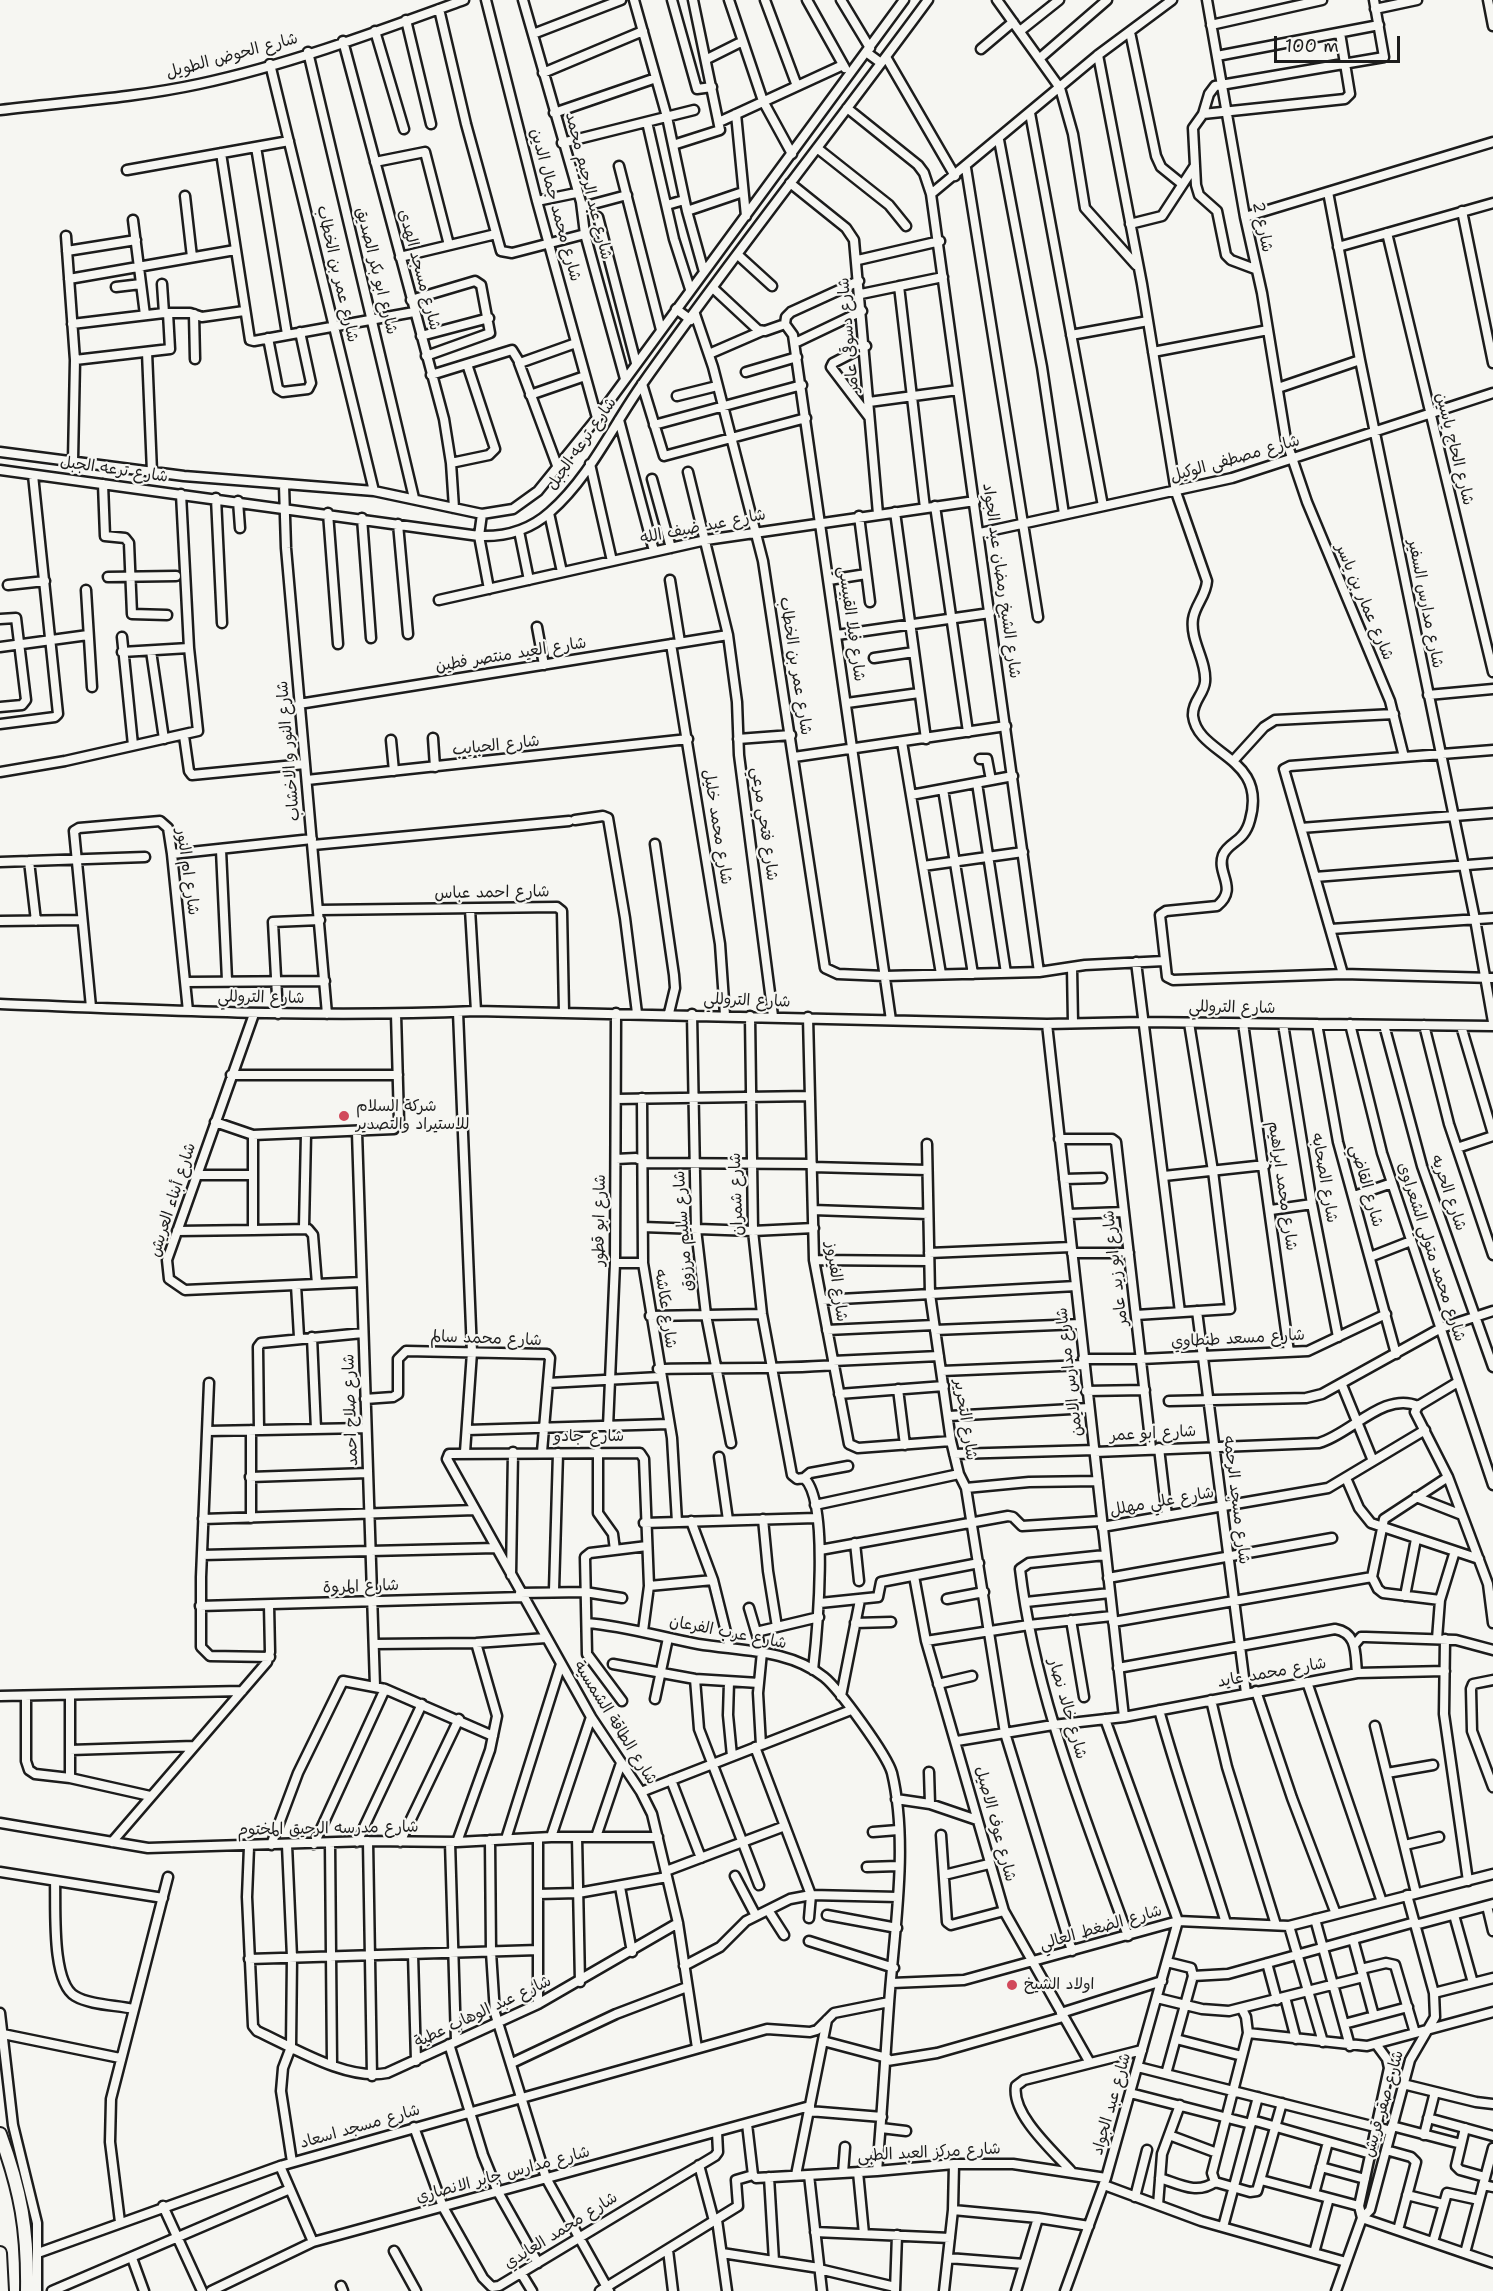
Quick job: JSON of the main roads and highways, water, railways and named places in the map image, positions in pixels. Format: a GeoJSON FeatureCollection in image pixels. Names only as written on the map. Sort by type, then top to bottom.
{"type":"FeatureCollection","features":[{"type":"Feature","properties":{"kind":"highway"},"geometry":{"type":"LineString","coordinates":[[0,2134],[22,2201],[27,2247],[27,2291]]}},
{"type":"Feature","properties":{"kind":"highway"},"geometry":{"type":"LineString","coordinates":[[0,2253],[2,2291]]}},
{"type":"Feature","properties":{"kind":"place","name":"شركة السلام للاستيراد والتصدير"},"geometry":{"type":"Point","coordinates":[344,1116]}},
{"type":"Feature","properties":{"kind":"place","name":"اولاد الشيخ"},"geometry":{"type":"Point","coordinates":[1012,1985]}}]}
